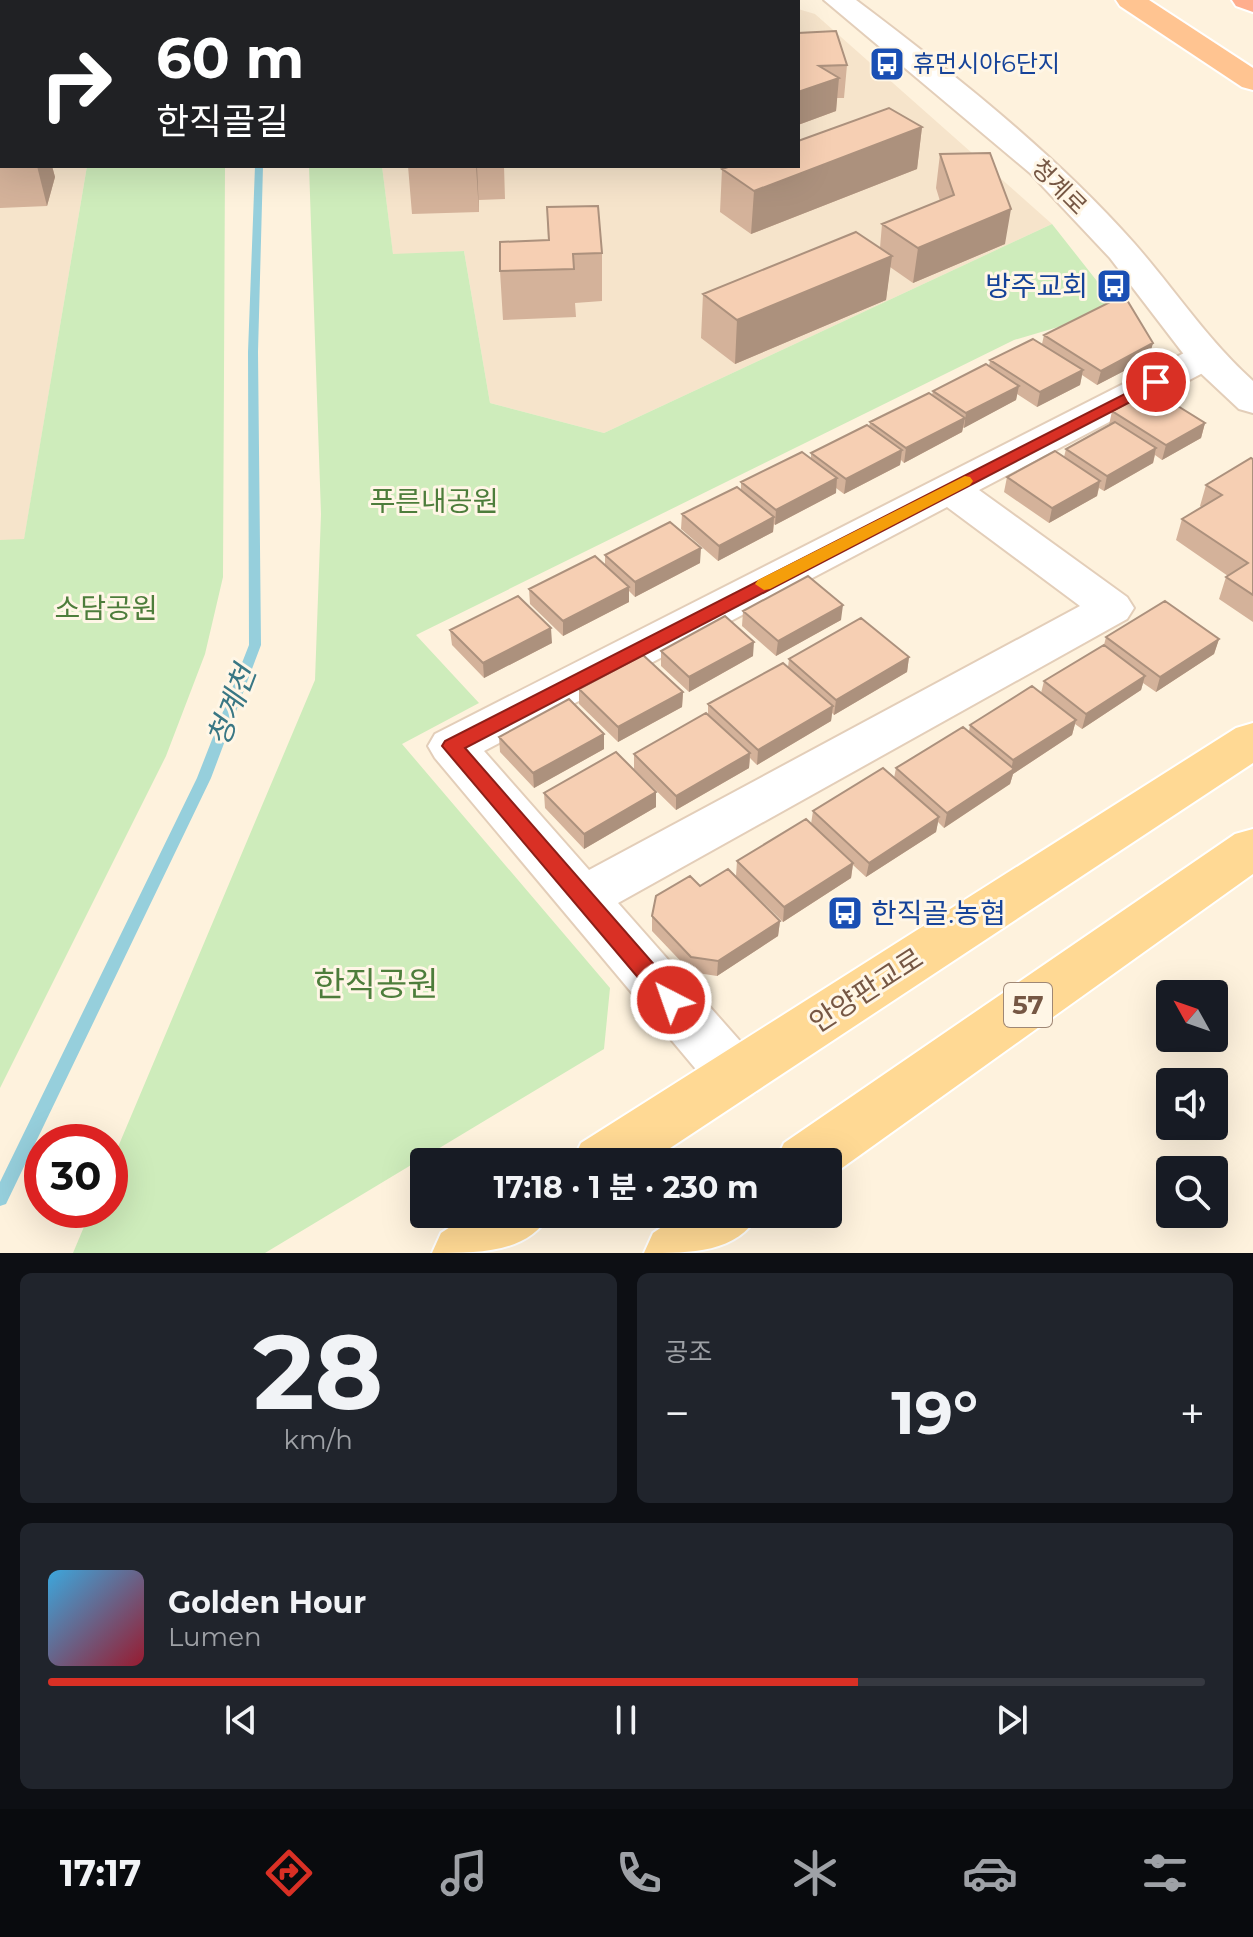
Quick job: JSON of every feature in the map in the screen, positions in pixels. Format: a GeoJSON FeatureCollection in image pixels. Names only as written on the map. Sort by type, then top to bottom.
{"type":"FeatureCollection","features":[{"type":"Feature","properties":{"kind":"highway"},"geometry":{"type":"LineString","coordinates":[[1130,0],[1253,81]]}},
{"type":"Feature","properties":{"kind":"highway"},"geometry":{"type":"LineString","coordinates":[[1246,0],[1253,4]]}},
{"type":"Feature","properties":{"kind":"main road","name":"안양판교로"},"geometry":{"type":"LineString","coordinates":[[623,1148],[1253,740]]}},
{"type":"Feature","properties":{"kind":"main road","name":"57"},"geometry":{"type":"LineString","coordinates":[[824,1148],[1253,848]]}},
{"type":"Feature","properties":{"kind":"main road"},"geometry":{"type":"LineString","coordinates":[[462,1253],[500,1228]]}},
{"type":"Feature","properties":{"kind":"main road"},"geometry":{"type":"LineString","coordinates":[[674,1253],[710,1228]]}},
{"type":"Feature","properties":{"kind":"street","name":"청계로"},"geometry":{"type":"LineString","coordinates":[[838,0],[903,50],[1041,166],[1122,251],[1205,357],[1253,401]]}},
{"type":"Feature","properties":{"kind":"street"},"geometry":{"type":"LineString","coordinates":[[735,1075],[452,746],[1205,357]]}},
{"type":"Feature","properties":{"kind":"street"},"geometry":{"type":"LineString","coordinates":[[582,898],[1112,608],[950,489]]}},
{"type":"Feature","properties":{"kind":"shaded area"},"geometry":{"type":"Polygon","coordinates":[[[800,10],[815,14],[1052,224],[604,433],[490,403],[464,251],[393,255],[382,168],[800,168],[800,10]]]}},
{"type":"Feature","properties":{"kind":"shaded area"},"geometry":{"type":"Polygon","coordinates":[[[0,168],[87,168],[24,540],[0,540],[0,168]]]}},
{"type":"Feature","properties":{"kind":"green space","name":"소담공원"},"geometry":{"type":"Polygon","coordinates":[[[87,168],[225,168],[223,577],[205,654],[166,756],[0,1088],[0,540],[24,539],[87,168]]]}},
{"type":"Feature","properties":{"kind":"green space"},"geometry":{"type":"Polygon","coordinates":[[[309,168],[382,168],[393,254],[464,251],[490,403],[604,433],[1052,224],[1119,309],[1014,340],[416,635],[479,703],[402,744],[610,988],[604,1049],[439,1148],[410,1148],[410,1166],[265,1253],[73,1253],[83,1228],[128,1228],[128,1124],[315,680],[321,514],[309,168]]]}},
{"type":"Feature","properties":{"kind":"building"},"geometry":{"type":"Polygon","coordinates":[[[836,31],[847,65],[819,66],[839,78],[800,91],[800,33],[836,31]]]}},
{"type":"Feature","properties":{"kind":"building"},"geometry":{"type":"Polygon","coordinates":[[[889,108],[922,127],[754,191],[722,169],[800,168],[800,140],[889,108]]]}},
{"type":"Feature","properties":{"kind":"building"},"geometry":{"type":"Polygon","coordinates":[[[990,153],[1011,209],[918,248],[882,224],[954,195],[940,154],[990,153]]]}},
{"type":"Feature","properties":{"kind":"building"},"geometry":{"type":"Polygon","coordinates":[[[598,206],[602,253],[573,254],[574,269],[500,271],[500,242],[549,240],[547,207],[598,206]]]}},
{"type":"Feature","properties":{"kind":"building"},"geometry":{"type":"Polygon","coordinates":[[[856,232],[892,256],[737,320],[703,294],[856,232]]]}},
{"type":"Feature","properties":{"kind":"building"},"geometry":{"type":"Polygon","coordinates":[[[1124,295],[1153,343],[1101,371],[1044,335],[1124,295]]]}},
{"type":"Feature","properties":{"kind":"building"},"geometry":{"type":"Polygon","coordinates":[[[1033,339],[1083,370],[1040,392],[990,360],[1033,339]]]}},
{"type":"Feature","properties":{"kind":"building"},"geometry":{"type":"Polygon","coordinates":[[[986,364],[1019,386],[966,413],[933,391],[986,364]]]}},
{"type":"Feature","properties":{"kind":"building"},"geometry":{"type":"Polygon","coordinates":[[[1152,390],[1205,423],[1166,445],[1112,411],[1152,390]]]}},
{"type":"Feature","properties":{"kind":"building"},"geometry":{"type":"Polygon","coordinates":[[[929,393],[965,418],[906,448],[870,422],[929,393]]]}},
{"type":"Feature","properties":{"kind":"building"},"geometry":{"type":"Polygon","coordinates":[[[1115,422],[1156,448],[1107,476],[1066,449],[1115,422]]]}},
{"type":"Feature","properties":{"kind":"building"},"geometry":{"type":"Polygon","coordinates":[[[867,425],[902,450],[846,479],[811,453],[867,425]]]}},
{"type":"Feature","properties":{"kind":"building"},"geometry":{"type":"Polygon","coordinates":[[[1055,451],[1100,481],[1052,508],[1007,477],[1055,451]]]}},
{"type":"Feature","properties":{"kind":"building"},"geometry":{"type":"Polygon","coordinates":[[[802,452],[837,478],[776,510],[741,482],[802,452]]]}},
{"type":"Feature","properties":{"kind":"building"},"geometry":{"type":"Polygon","coordinates":[[[1251,458],[1253,595],[1226,577],[1248,563],[1182,519],[1222,495],[1206,485],[1251,458]]]}},
{"type":"Feature","properties":{"kind":"building"},"geometry":{"type":"Polygon","coordinates":[[[737,487],[774,517],[719,546],[682,514],[737,487]]]}},
{"type":"Feature","properties":{"kind":"building"},"geometry":{"type":"Polygon","coordinates":[[[670,522],[701,548],[635,582],[605,555],[670,522]]]}},
{"type":"Feature","properties":{"kind":"building"},"geometry":{"type":"Polygon","coordinates":[[[595,556],[629,587],[563,621],[529,589],[595,556]]]}},
{"type":"Feature","properties":{"kind":"building"},"geometry":{"type":"Polygon","coordinates":[[[808,576],[843,605],[778,641],[743,611],[808,576]]]}},
{"type":"Feature","properties":{"kind":"building"},"geometry":{"type":"Polygon","coordinates":[[[518,596],[551,628],[483,663],[450,630],[518,596]]]}},
{"type":"Feature","properties":{"kind":"building"},"geometry":{"type":"Polygon","coordinates":[[[1165,601],[1219,639],[1160,677],[1106,637],[1165,601]]]}},
{"type":"Feature","properties":{"kind":"building"},"geometry":{"type":"Polygon","coordinates":[[[725,616],[754,642],[689,677],[661,651],[725,616]]]}},
{"type":"Feature","properties":{"kind":"building"},"geometry":{"type":"Polygon","coordinates":[[[861,618],[909,657],[836,700],[789,659],[861,618]]]}},
{"type":"Feature","properties":{"kind":"building"},"geometry":{"type":"Polygon","coordinates":[[[1104,645],[1145,676],[1086,714],[1044,681],[1104,645]]]}},
{"type":"Feature","properties":{"kind":"building"},"geometry":{"type":"Polygon","coordinates":[[[643,655],[683,692],[618,727],[579,689],[643,655]]]}},
{"type":"Feature","properties":{"kind":"building"},"geometry":{"type":"Polygon","coordinates":[[[783,663],[833,706],[758,750],[708,704],[783,663]]]}},
{"type":"Feature","properties":{"kind":"building"},"geometry":{"type":"Polygon","coordinates":[[[1032,686],[1076,720],[1013,760],[970,725],[1032,686]]]}},
{"type":"Feature","properties":{"kind":"building"},"geometry":{"type":"Polygon","coordinates":[[[569,699],[604,734],[533,773],[499,737],[569,699]]]}},
{"type":"Feature","properties":{"kind":"building"},"geometry":{"type":"Polygon","coordinates":[[[706,713],[750,753],[676,796],[634,754],[706,713]]]}},
{"type":"Feature","properties":{"kind":"building"},"geometry":{"type":"Polygon","coordinates":[[[963,727],[1014,769],[947,813],[896,768],[963,727]]]}},
{"type":"Feature","properties":{"kind":"building"},"geometry":{"type":"Polygon","coordinates":[[[616,752],[656,792],[584,834],[544,793],[616,752]]]}},
{"type":"Feature","properties":{"kind":"building"},"geometry":{"type":"Polygon","coordinates":[[[883,768],[939,817],[869,863],[813,811],[883,768]]]}},
{"type":"Feature","properties":{"kind":"building"},"geometry":{"type":"Polygon","coordinates":[[[806,819],[853,863],[784,907],[737,861],[806,819]]]}},
{"type":"Feature","properties":{"kind":"building"},"geometry":{"type":"Polygon","coordinates":[[[728,869],[780,921],[718,961],[691,957],[652,916],[656,896],[690,876],[700,886],[728,869]]]}},
{"type":"Feature","properties":{"kind":"waterway","name":"청계천"},"geometry":{"type":"LineString","coordinates":[[0,1199],[204,778],[255,645],[253,352],[259,168]]}},
{"type":"Feature","properties":{"kind":"slow traffic"},"geometry":{"type":"LineString","coordinates":[[764,584],[965,481]]}},
{"type":"Feature","properties":{"kind":"place","name":"휴먼시아6단지"},"geometry":{"type":"Point","coordinates":[887,64]}},
{"type":"Feature","properties":{"kind":"place","name":"방주교회"},"geometry":{"type":"Point","coordinates":[1114,286]}},
{"type":"Feature","properties":{"kind":"place","name":"한직골.농협"},"geometry":{"type":"Point","coordinates":[845,913]}},
{"type":"Feature","properties":{"kind":"route"},"geometry":{"type":"LineString","coordinates":[[671,1000],[452,746],[1156,382]]}},
{"type":"Feature","properties":{"kind":"park label","name":"푸른내공원"},"geometry":{"type":"Point","coordinates":[434,501]}},
{"type":"Feature","properties":{"kind":"park label","name":"한직공원"},"geometry":{"type":"Point","coordinates":[376,984]}}]}
